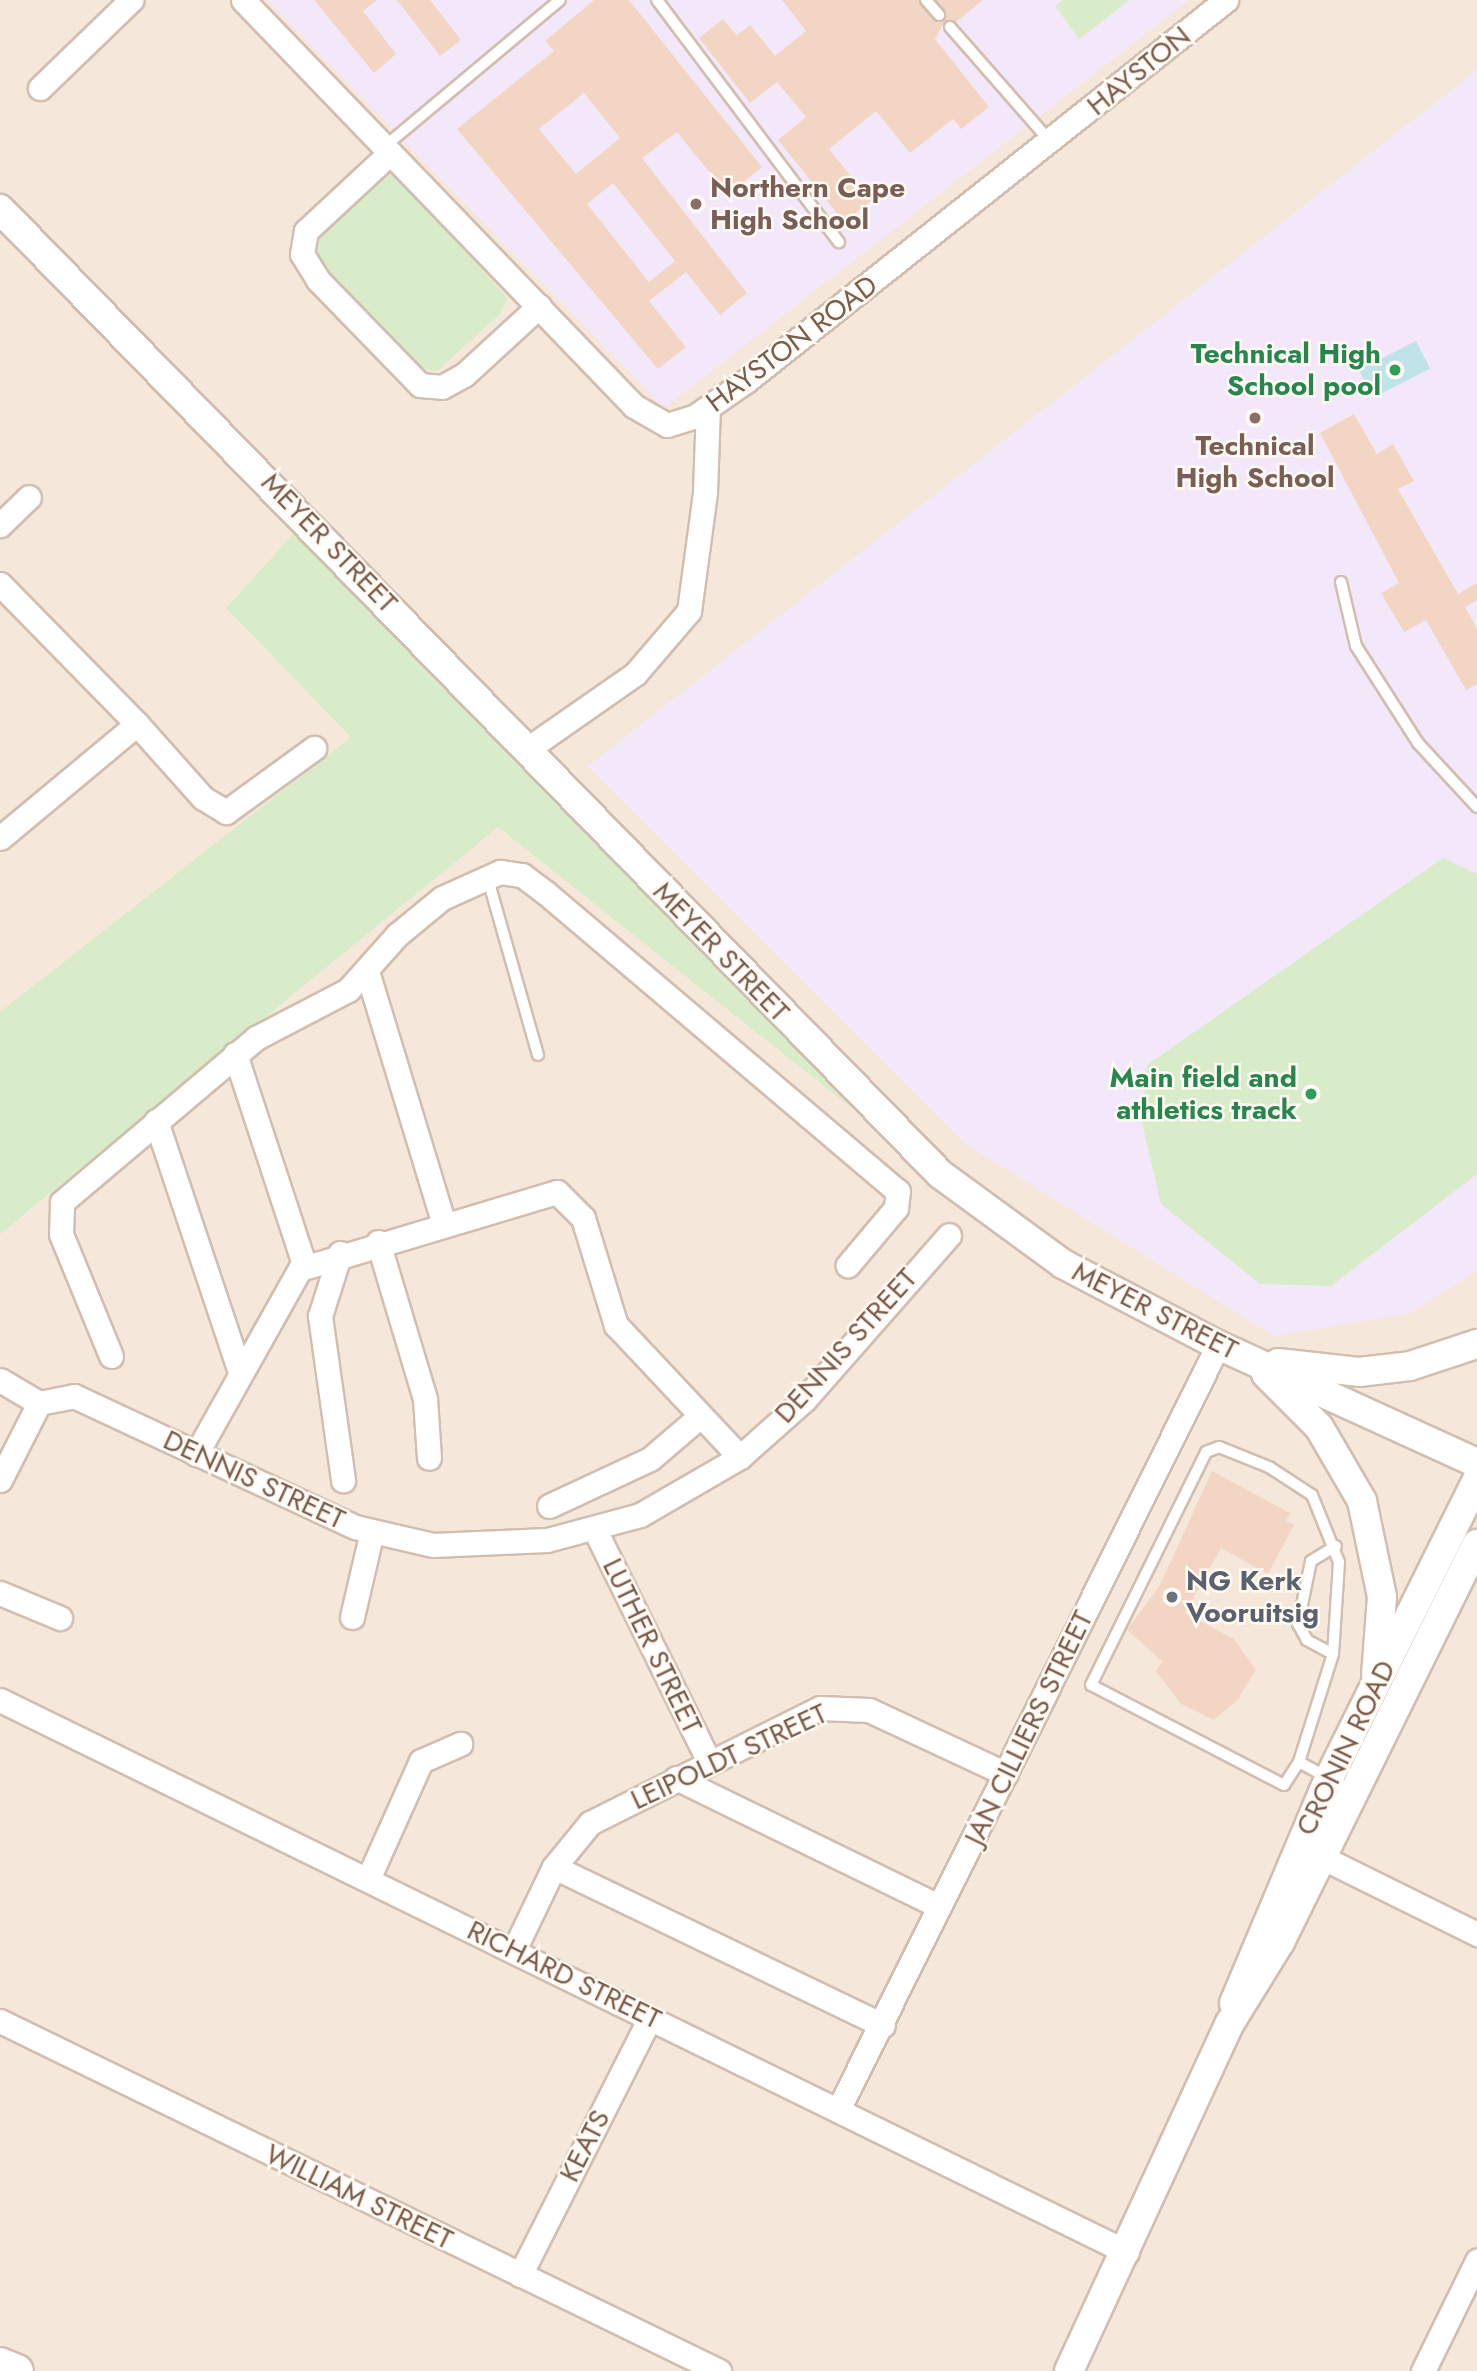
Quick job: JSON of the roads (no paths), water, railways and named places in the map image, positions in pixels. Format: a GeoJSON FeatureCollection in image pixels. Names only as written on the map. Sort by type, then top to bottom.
{"type":"FeatureCollection","features":[{"type":"Feature","properties":{"kind":"main road"},"geometry":{"type":"LineString","coordinates":[[0,2364],[17,2371]]}},
{"type":"Feature","properties":{"kind":"street"},"geometry":{"type":"LineString","coordinates":[[40,88],[131,0]]}},
{"type":"Feature","properties":{"kind":"street","name":"HAYSTON ROAD"},"geometry":{"type":"LineString","coordinates":[[243,0],[650,421],[678,425],[708,408],[1051,142]]}},
{"type":"Feature","properties":{"kind":"street","name":"HAYSTON"},"geometry":{"type":"LineString","coordinates":[[1051,142],[1226,0]]}},
{"type":"Feature","properties":{"kind":"street"},"geometry":{"type":"LineString","coordinates":[[387,150],[300,242],[318,280],[420,386],[442,387],[539,306]]}},
{"type":"Feature","properties":{"kind":"street","name":"MEYER STREET"},"geometry":{"type":"LineString","coordinates":[[5,205],[64,259],[80,287],[940,1174],[1063,1264],[1218,1345],[1477,1463]]}},
{"type":"Feature","properties":{"kind":"street"},"geometry":{"type":"LineString","coordinates":[[526,750],[635,674],[689,611],[705,492],[708,408]]}},
{"type":"Feature","properties":{"kind":"street"},"geometry":{"type":"LineString","coordinates":[[0,525],[29,497]]}},
{"type":"Feature","properties":{"kind":"street"},"geometry":{"type":"LineString","coordinates":[[0,584],[119,705],[203,798],[226,812],[314,748]]}},
{"type":"Feature","properties":{"kind":"street"},"geometry":{"type":"LineString","coordinates":[[0,838],[137,724]]}},
{"type":"Feature","properties":{"kind":"street"},"geometry":{"type":"LineString","coordinates":[[111,1356],[67,1254],[59,1210],[96,1169],[235,1054],[269,1029],[348,990],[397,935],[442,898],[487,875],[522,875],[546,893],[898,1191],[897,1208],[848,1265]]}},
{"type":"Feature","properties":{"kind":"street"},"geometry":{"type":"LineString","coordinates":[[367,971],[444,1224]]}},
{"type":"Feature","properties":{"kind":"street"},"geometry":{"type":"LineString","coordinates":[[235,1054],[305,1267]]}},
{"type":"Feature","properties":{"kind":"street"},"geometry":{"type":"LineString","coordinates":[[156,1121],[240,1372]]}},
{"type":"Feature","properties":{"kind":"street"},"geometry":{"type":"LineString","coordinates":[[196,1454],[290,1278],[305,1267],[340,1253],[557,1192],[568,1197],[592,1240],[616,1325],[699,1417],[740,1457]]}},
{"type":"Feature","properties":{"kind":"street","name":"DENNIS STREET"},"geometry":{"type":"LineString","coordinates":[[39,1403],[74,1396],[333,1520],[372,1531],[467,1546],[595,1530],[676,1498],[740,1457],[805,1399],[949,1235]]}},
{"type":"Feature","properties":{"kind":"street"},"geometry":{"type":"LineString","coordinates":[[379,1242],[425,1399],[429,1458]]}},
{"type":"Feature","properties":{"kind":"street"},"geometry":{"type":"LineString","coordinates":[[340,1253],[320,1316],[343,1480]]}},
{"type":"Feature","properties":{"kind":"street"},"geometry":{"type":"LineString","coordinates":[[1251,1359],[1359,1372],[1410,1366],[1477,1344]]}},
{"type":"Feature","properties":{"kind":"street","name":"JAN CILLIERS STREET"},"geometry":{"type":"LineString","coordinates":[[838,2110],[883,2025],[939,1906],[1218,1345]]}},
{"type":"Feature","properties":{"kind":"street"},"geometry":{"type":"LineString","coordinates":[[1251,1359],[1319,1427],[1362,1501],[1382,1597],[1374,1692]]}},
{"type":"Feature","properties":{"kind":"street"},"geometry":{"type":"LineString","coordinates":[[0,1380],[39,1403],[0,1480]]}},
{"type":"Feature","properties":{"kind":"street"},"geometry":{"type":"LineString","coordinates":[[549,1506],[650,1459],[699,1417]]}},
{"type":"Feature","properties":{"kind":"street","name":"CRONIN ROAD"},"geometry":{"type":"LineString","coordinates":[[1069,2371],[1127,2252],[1230,2022],[1254,1990],[1310,1852],[1329,1779],[1477,1480]]}},
{"type":"Feature","properties":{"kind":"street","name":"LUTHER STREET"},"geometry":{"type":"LineString","coordinates":[[595,1530],[709,1762]]}},
{"type":"Feature","properties":{"kind":"street"},"geometry":{"type":"LineString","coordinates":[[352,1617],[372,1531]]}},
{"type":"Feature","properties":{"kind":"street","name":"CRONIN ROAD"},"geometry":{"type":"LineString","coordinates":[[1310,1852],[1354,1792],[1477,1544]]}},
{"type":"Feature","properties":{"kind":"street"},"geometry":{"type":"LineString","coordinates":[[0,1593],[60,1618]]}},
{"type":"Feature","properties":{"kind":"street","name":"RICHARD STREET"},"geometry":{"type":"LineString","coordinates":[[0,1700],[1127,2252]]}},
{"type":"Feature","properties":{"kind":"street","name":"LEIPOLDT STREET"},"geometry":{"type":"LineString","coordinates":[[514,1950],[554,1867],[590,1823],[820,1708],[841,1705],[869,1710],[1006,1774]]}},
{"type":"Feature","properties":{"kind":"street"},"geometry":{"type":"LineString","coordinates":[[368,1879],[421,1761],[460,1744]]}},
{"type":"Feature","properties":{"kind":"street"},"geometry":{"type":"LineString","coordinates":[[676,1778],[939,1906]]}},
{"type":"Feature","properties":{"kind":"street"},"geometry":{"type":"LineString","coordinates":[[1310,1852],[1477,1934]]}},
{"type":"Feature","properties":{"kind":"street"},"geometry":{"type":"LineString","coordinates":[[554,1867],[883,2025]]}},
{"type":"Feature","properties":{"kind":"street","name":"KEATS"},"geometry":{"type":"LineString","coordinates":[[520,2275],[650,2018]]}},
{"type":"Feature","properties":{"kind":"street","name":"WILLIAM STREET"},"geometry":{"type":"LineString","coordinates":[[0,2021],[719,2371]]}},
{"type":"Feature","properties":{"kind":"street"},"geometry":{"type":"LineString","coordinates":[[1423,2371],[1477,2261]]}},
{"type":"Feature","properties":{"kind":"lane"},"geometry":{"type":"LineString","coordinates":[[387,150],[560,0]]}},
{"type":"Feature","properties":{"kind":"lane"},"geometry":{"type":"LineString","coordinates":[[657,0],[839,242]]}},
{"type":"Feature","properties":{"kind":"lane"},"geometry":{"type":"LineString","coordinates":[[926,0],[939,15]]}},
{"type":"Feature","properties":{"kind":"lane"},"geometry":{"type":"LineString","coordinates":[[950,27],[1051,142]]}},
{"type":"Feature","properties":{"kind":"lane"},"geometry":{"type":"LineString","coordinates":[[1341,582],[1356,646],[1418,743],[1477,807]]}},
{"type":"Feature","properties":{"kind":"lane"},"geometry":{"type":"LineString","coordinates":[[487,875],[538,1055]]}},
{"type":"Feature","properties":{"kind":"lane"},"geometry":{"type":"LineString","coordinates":[[1226,1447],[1299,1485],[1320,1506],[1336,1546],[1340,1578],[1333,1654],[1299,1762],[1283,1785],[1094,1691],[1091,1682],[1206,1452],[1226,1447]]}},
{"type":"Feature","properties":{"kind":"lane"},"geometry":{"type":"LineString","coordinates":[[1333,1654],[1307,1640],[1298,1624],[1311,1561],[1336,1546]]}},
{"type":"Feature","properties":{"kind":"lane"},"geometry":{"type":"LineString","coordinates":[[1299,1762],[1354,1792]]}},
{"type":"Feature","properties":{"kind":"water","name":"Technical High School pool"},"geometry":{"type":"Polygon","coordinates":[[[1416,341],[1430,369],[1373,398],[1359,370],[1416,341]]]}},
{"type":"Feature","properties":{"kind":"place","name":"Northern Cape High School"},"geometry":{"type":"Point","coordinates":[696,204]}},
{"type":"Feature","properties":{"kind":"place","name":"Technical High School pool"},"geometry":{"type":"Point","coordinates":[1395,370]}},
{"type":"Feature","properties":{"kind":"place","name":"Technical High School"},"geometry":{"type":"Point","coordinates":[1255,418]}},
{"type":"Feature","properties":{"kind":"place","name":"Main field and athletics track"},"geometry":{"type":"Point","coordinates":[1311,1094]}},
{"type":"Feature","properties":{"kind":"place","name":"NG Kerk Vooruitsig"},"geometry":{"type":"Point","coordinates":[1172,1597]}}]}
